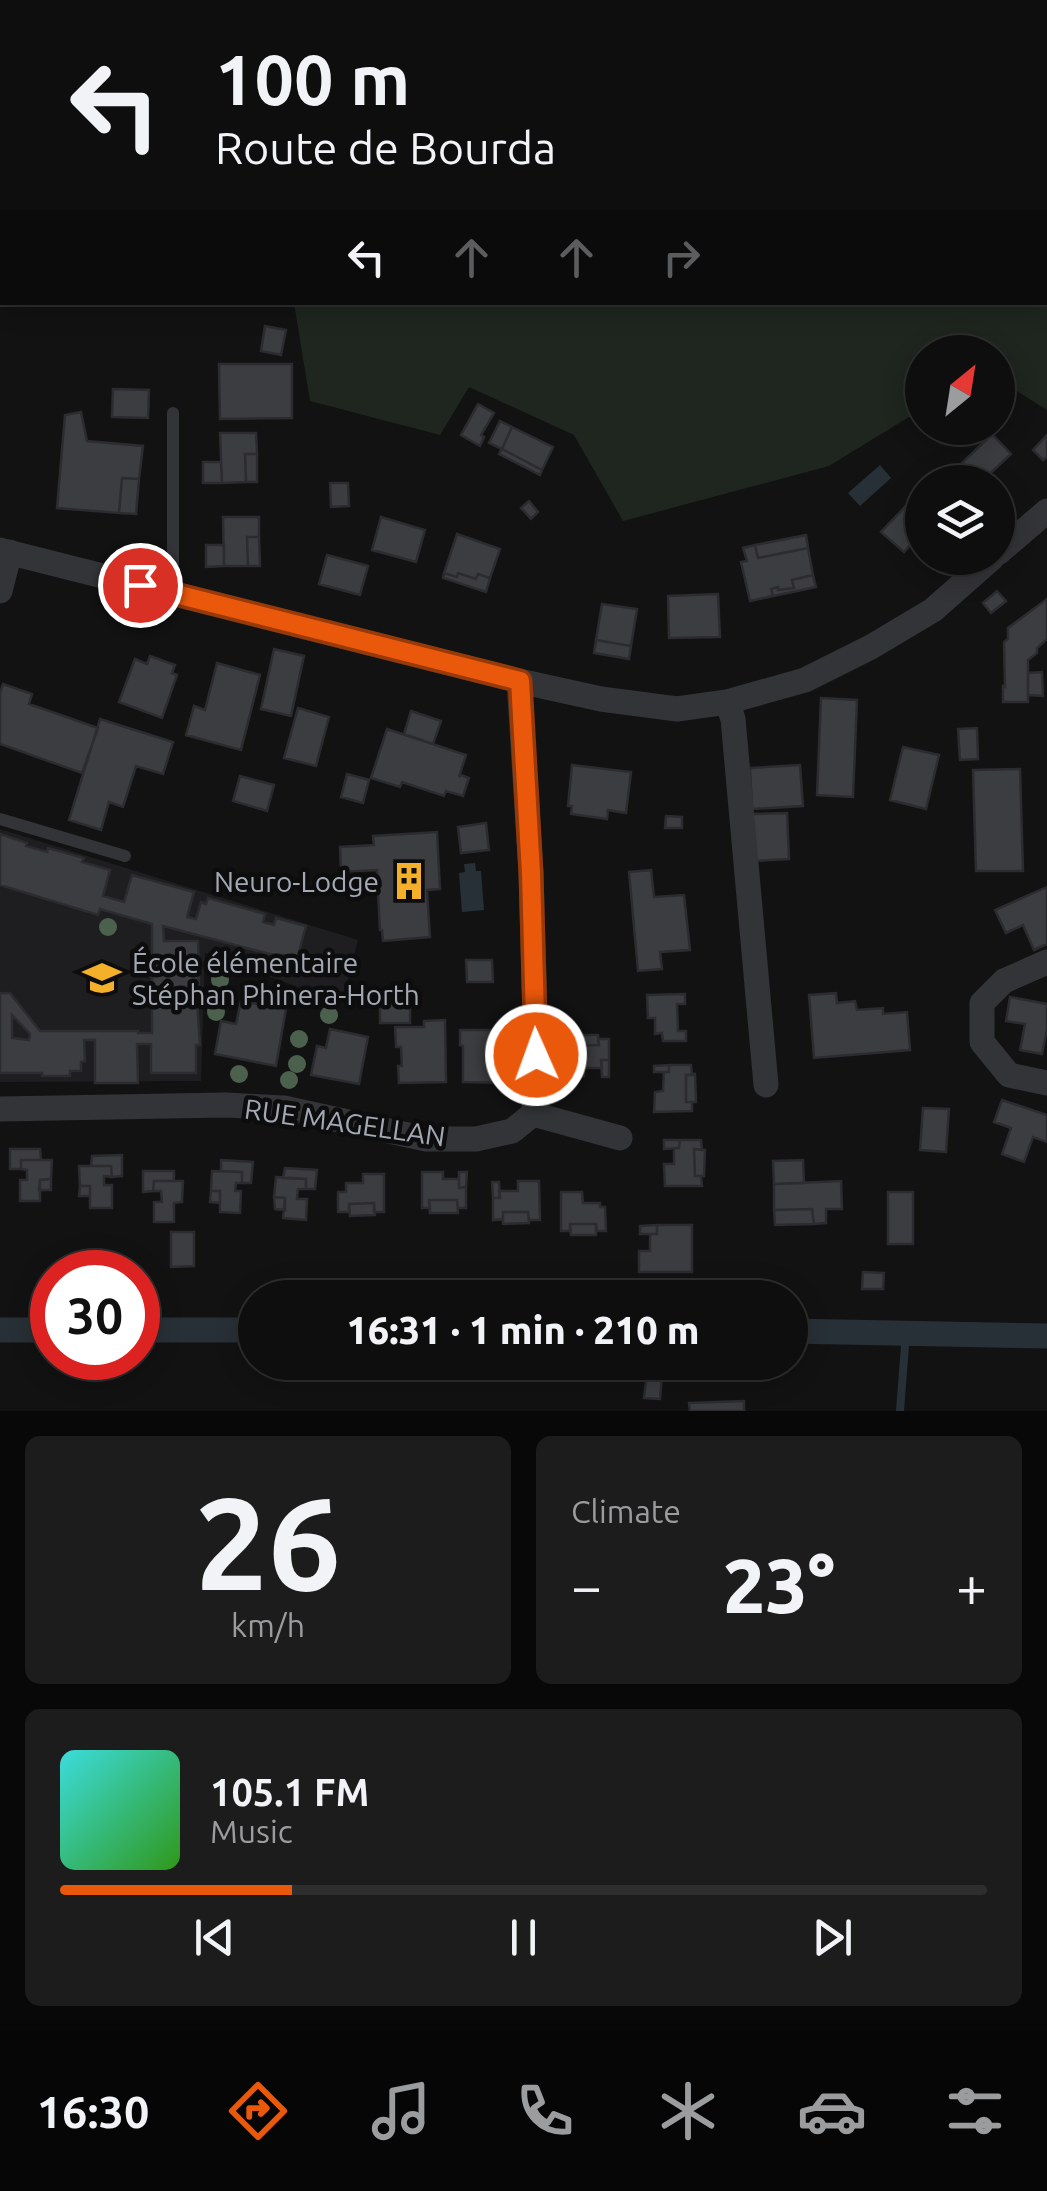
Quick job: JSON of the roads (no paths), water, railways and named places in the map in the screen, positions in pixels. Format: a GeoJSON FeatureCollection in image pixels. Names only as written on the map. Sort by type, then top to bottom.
{"type":"FeatureCollection","features":[{"type":"Feature","properties":{"kind":"street"},"geometry":{"type":"LineString","coordinates":[[1015,538],[1047,511]]}},
{"type":"Feature","properties":{"kind":"street"},"geometry":{"type":"LineString","coordinates":[[0,591],[5,551],[520,681],[677,709],[727,702],[805,680],[933,610],[972,575]]}},
{"type":"Feature","properties":{"kind":"street"},"geometry":{"type":"LineString","coordinates":[[520,681],[531,873],[537,1091],[533,1114],[620,1138]]}},
{"type":"Feature","properties":{"kind":"street"},"geometry":{"type":"LineString","coordinates":[[727,702],[733,719],[766,1085]]}},
{"type":"Feature","properties":{"kind":"street"},"geometry":{"type":"LineString","coordinates":[[1047,962],[1004,980],[982,1003],[982,1042],[1008,1075],[1047,1083]]}},
{"type":"Feature","properties":{"kind":"street","name":"RUE MAGELLAN"},"geometry":{"type":"LineString","coordinates":[[0,1109],[224,1105],[284,1108],[442,1139],[476,1139],[512,1131],[533,1114]]}},
{"type":"Feature","properties":{"kind":"lane"},"geometry":{"type":"LineString","coordinates":[[173,412],[173,593]]}},
{"type":"Feature","properties":{"kind":"lane"},"geometry":{"type":"LineString","coordinates":[[0,819],[125,856]]}},
{"type":"Feature","properties":{"kind":"waterway"},"geometry":{"type":"LineString","coordinates":[[0,1330],[30,1330]]}},
{"type":"Feature","properties":{"kind":"waterway"},"geometry":{"type":"LineString","coordinates":[[160,1330],[238,1330]]}},
{"type":"Feature","properties":{"kind":"waterway"},"geometry":{"type":"LineString","coordinates":[[808,1331],[1047,1336]]}},
{"type":"Feature","properties":{"kind":"waterway"},"geometry":{"type":"LineString","coordinates":[[900,1411],[906,1333]]}},
{"type":"Feature","properties":{"kind":"place","name":"Neuro-Lodge"},"geometry":{"type":"Point","coordinates":[409,881]}},
{"type":"Feature","properties":{"kind":"place","name":"École élémentaire Stéphan Phinera-Horth"},"geometry":{"type":"Point","coordinates":[102,978]}}]}
